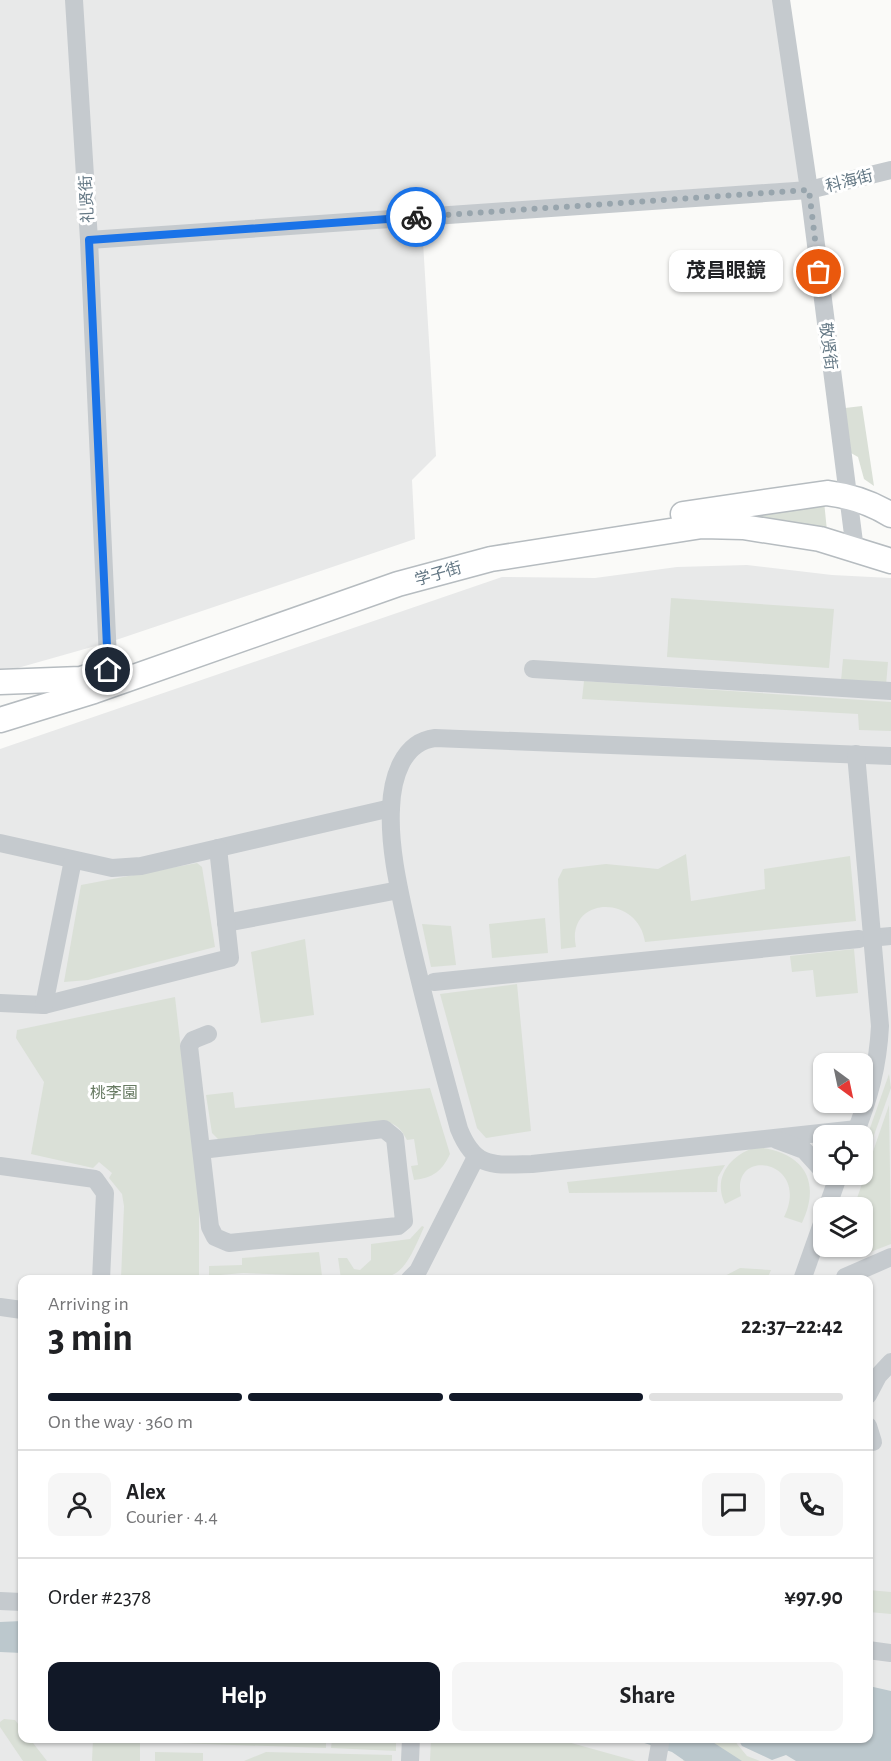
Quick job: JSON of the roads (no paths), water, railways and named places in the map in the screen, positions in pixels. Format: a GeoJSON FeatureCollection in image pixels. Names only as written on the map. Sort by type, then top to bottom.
{"type":"FeatureCollection","features":[{"type":"Feature","properties":{"kind":"main road","name":"学子街"},"geometry":{"type":"LineString","coordinates":[[108,678],[384,574],[481,546],[814,494],[848,495],[870,503],[891,515]]}},
{"type":"Feature","properties":{"kind":"main road","name":"学子街"},"geometry":{"type":"LineString","coordinates":[[0,720],[82,686],[398,584],[491,559],[702,526],[743,527],[809,537],[891,561]]}},
{"type":"Feature","properties":{"kind":"main road","name":"学子街"},"geometry":{"type":"LineString","coordinates":[[0,682],[82,686]]}},
{"type":"Feature","properties":{"kind":"main road"},"geometry":{"type":"LineString","coordinates":[[0,694],[82,686]]}},
{"type":"Feature","properties":{"kind":"main road"},"geometry":{"type":"LineString","coordinates":[[0,709],[82,686]]}},
{"type":"Feature","properties":{"kind":"street","name":"礼贤街"},"geometry":{"type":"LineString","coordinates":[[74,0],[89,240],[108,678]]}},
{"type":"Feature","properties":{"kind":"street","name":"敬贤街"},"geometry":{"type":"LineString","coordinates":[[781,0],[809,190],[855,550]]}},
{"type":"Feature","properties":{"kind":"street","name":"科海街"},"geometry":{"type":"LineString","coordinates":[[89,240],[809,190],[891,170]]}},
{"type":"Feature","properties":{"kind":"street"},"geometry":{"type":"LineString","coordinates":[[533,669],[891,692]]}},
{"type":"Feature","properties":{"kind":"street"},"geometry":{"type":"LineString","coordinates":[[813,1135],[532,1164],[493,1165],[476,1157],[467,1147],[459,1129],[422,991],[399,890],[390,808],[399,766],[413,746],[428,739],[891,756]]}},
{"type":"Feature","properties":{"kind":"street"},"geometry":{"type":"LineString","coordinates":[[856,754],[879,1026],[879,1060],[871,1092],[859,1125]]}},
{"type":"Feature","properties":{"kind":"street"},"geometry":{"type":"LineString","coordinates":[[0,843],[112,868],[122,868],[141,866],[390,808]]}},
{"type":"Feature","properties":{"kind":"street"},"geometry":{"type":"LineString","coordinates":[[0,1003],[44,1005],[230,958],[218,848]]}},
{"type":"Feature","properties":{"kind":"street"},"geometry":{"type":"LineString","coordinates":[[44,1005],[73,860]]}},
{"type":"Feature","properties":{"kind":"street"},"geometry":{"type":"LineString","coordinates":[[226,923],[399,890]]}},
{"type":"Feature","properties":{"kind":"street"},"geometry":{"type":"LineString","coordinates":[[434,982],[859,939]]}},
{"type":"Feature","properties":{"kind":"street"},"geometry":{"type":"LineString","coordinates":[[201,1150],[384,1129],[395,1138],[404,1221],[398,1226],[229,1243],[221,1241],[210,1227],[201,1150],[189,1046],[193,1040],[208,1034]]}},
{"type":"Feature","properties":{"kind":"street"},"geometry":{"type":"LineString","coordinates":[[769,1138],[804,1150],[813,1160]]}},
{"type":"Feature","properties":{"kind":"street"},"geometry":{"type":"LineString","coordinates":[[416,1275],[476,1157]]}},
{"type":"Feature","properties":{"kind":"street"},"geometry":{"type":"LineString","coordinates":[[0,1166],[95,1179],[105,1193],[101,1275]]}},
{"type":"Feature","properties":{"kind":"street"},"geometry":{"type":"LineString","coordinates":[[804,1275],[813,1249]]}},
{"type":"Feature","properties":{"kind":"street"},"geometry":{"type":"LineString","coordinates":[[850,1275],[891,1257]]}},
{"type":"Feature","properties":{"kind":"street"},"geometry":{"type":"LineString","coordinates":[[0,1307],[18,1309]]}},
{"type":"Feature","properties":{"kind":"street"},"geometry":{"type":"LineString","coordinates":[[873,1386],[878,1376],[891,1362]]}},
{"type":"Feature","properties":{"kind":"street"},"geometry":{"type":"LineString","coordinates":[[0,1601],[18,1602]]}},
{"type":"Feature","properties":{"kind":"street"},"geometry":{"type":"LineString","coordinates":[[873,1651],[891,1653]]}},
{"type":"Feature","properties":{"kind":"street"},"geometry":{"type":"LineString","coordinates":[[410,1761],[411,1743]]}},
{"type":"Feature","properties":{"kind":"place","name":"茂昌眼鏡"},"geometry":{"type":"Point","coordinates":[819,272]}},
{"type":"Feature","properties":{"kind":"park label","name":"桃李園"},"geometry":{"type":"Point","coordinates":[114,1092]}}]}
